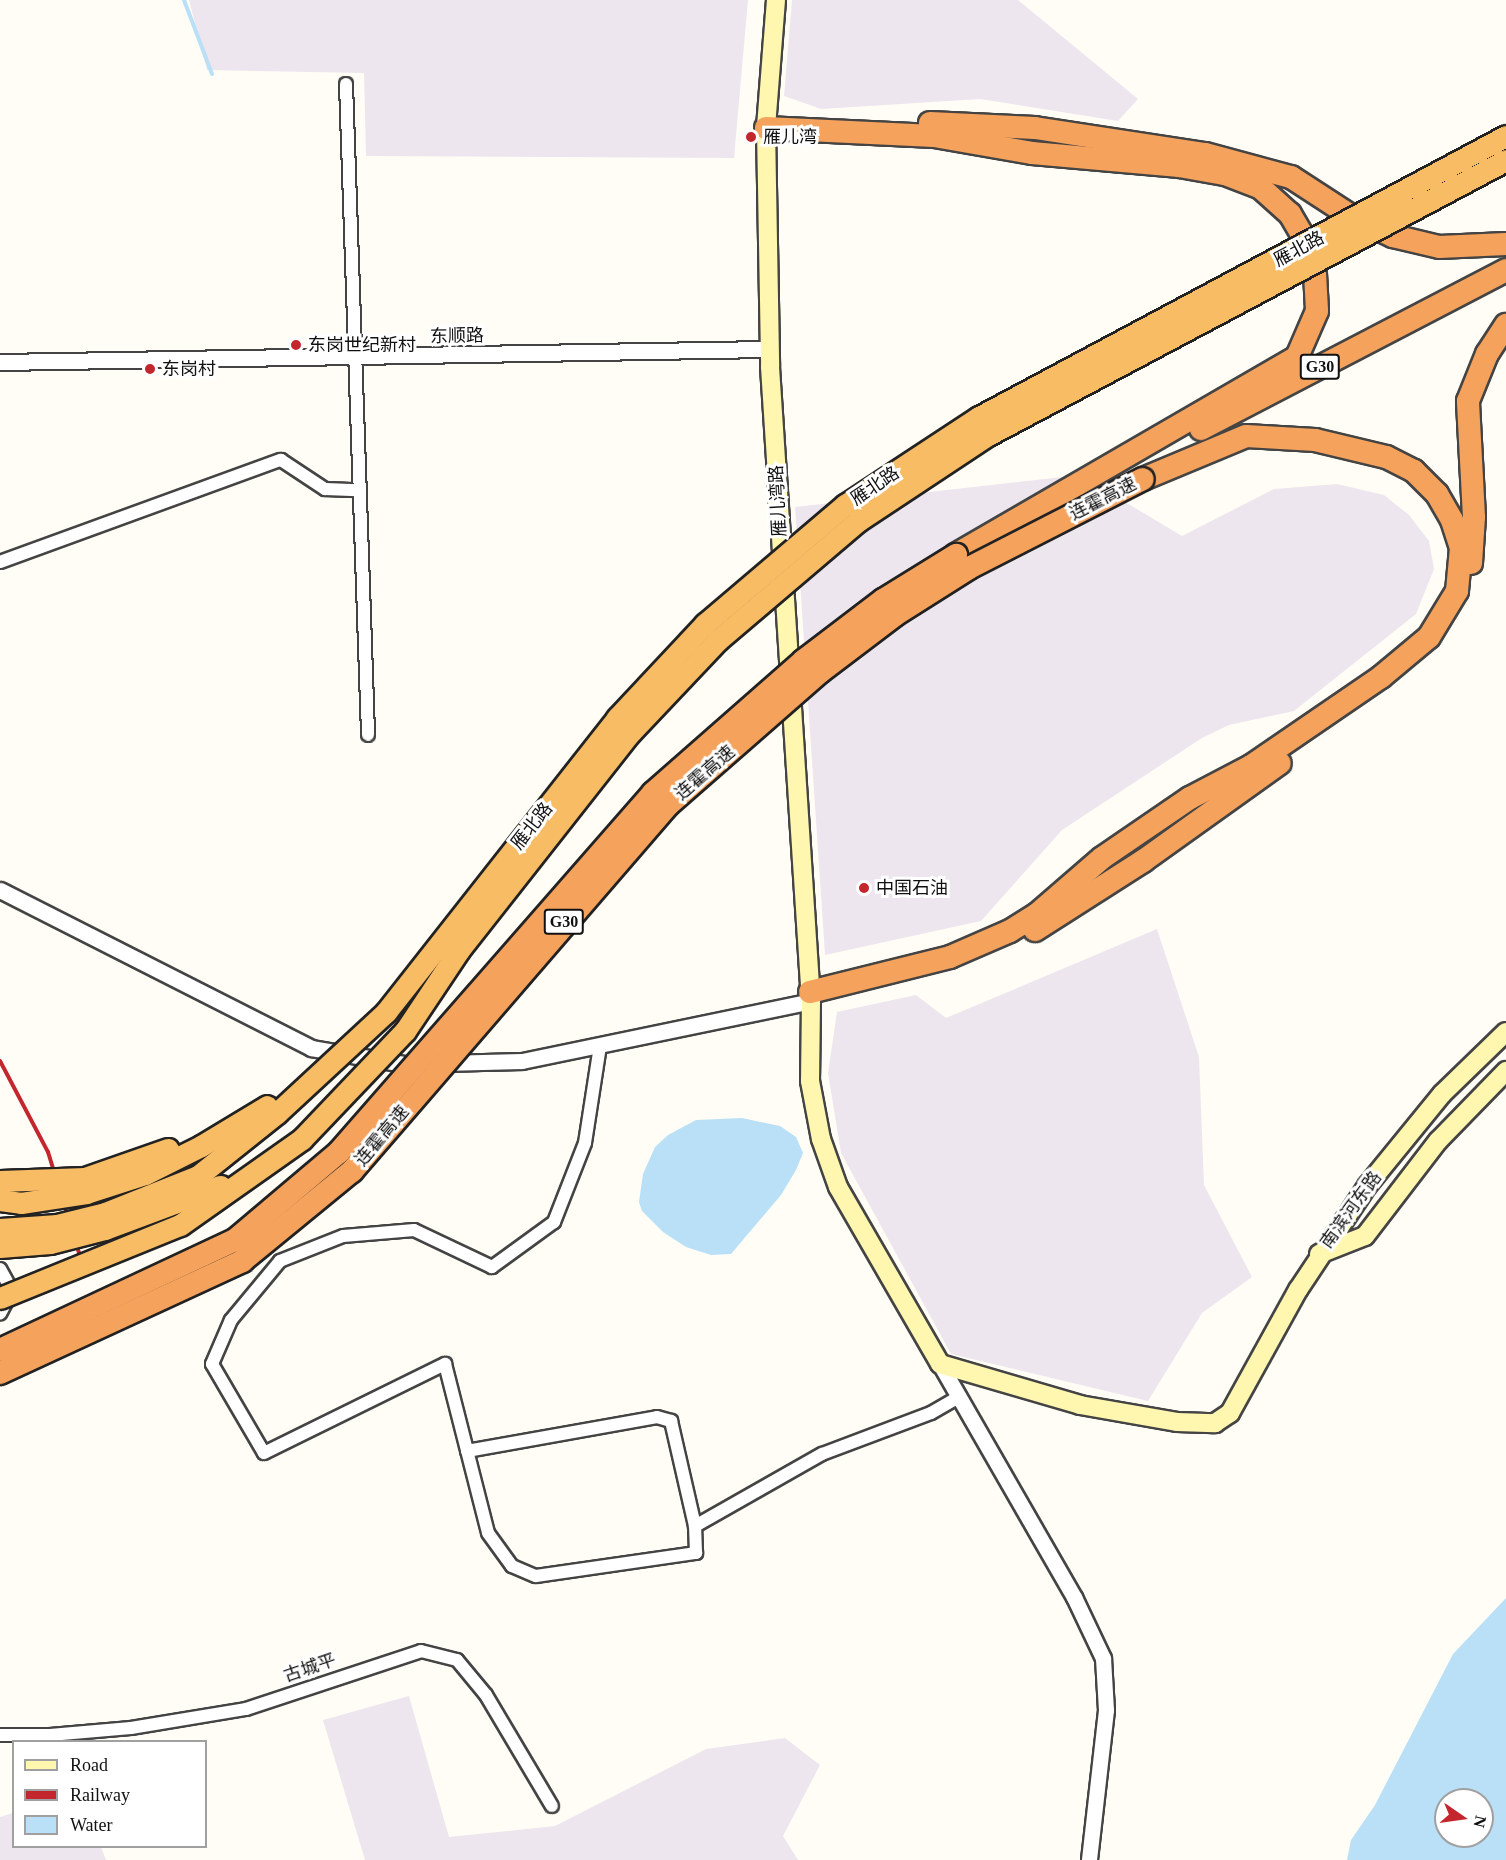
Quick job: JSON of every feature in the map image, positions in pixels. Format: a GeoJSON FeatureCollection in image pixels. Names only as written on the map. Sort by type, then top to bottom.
{"type":"FeatureCollection","features":[{"type":"Feature","properties":{"kind":"highway"},"geometry":{"type":"LineString","coordinates":[[767,122],[1035,128],[1205,154],[1291,177],[1351,216],[1393,236],[1439,247],[1506,244]]}},
{"type":"Feature","properties":{"kind":"highway"},"geometry":{"type":"LineString","coordinates":[[767,122],[934,136],[1032,153],[1179,166],[1225,174],[1261,188],[1290,214],[1314,255],[1317,311],[1297,357],[1137,464]]}},
{"type":"Feature","properties":{"kind":"highway","name":"雁北路"},"geometry":{"type":"LineString","coordinates":[[321,1072],[386,1012],[617,718],[705,624],[845,505],[979,417],[1205,300],[1506,136]]}},
{"type":"Feature","properties":{"kind":"highway","name":"雁北路"},"geometry":{"type":"LineString","coordinates":[[363,1077],[405,1031],[459,950],[630,733],[718,640],[858,521],[987,435],[1506,160]]}},
{"type":"Feature","properties":{"kind":"highway","name":"连霍高速"},"geometry":{"type":"LineString","coordinates":[[0,1372],[242,1261],[352,1171],[668,805],[811,680],[895,615],[1137,464],[1506,270]]}},
{"type":"Feature","properties":{"kind":"highway","name":"连霍高速"},"geometry":{"type":"LineString","coordinates":[[0,1350],[235,1240],[339,1152],[653,793],[803,661],[883,600],[957,555],[1137,464],[1350,360],[1506,288]]}},
{"type":"Feature","properties":{"kind":"highway"},"geometry":{"type":"LineString","coordinates":[[811,997],[955,967],[1002,949],[1143,861],[1430,656],[1450,636],[1472,561],[1474,517],[1468,401],[1487,354],[1506,325]]}},
{"type":"Feature","properties":{"kind":"highway"},"geometry":{"type":"LineString","coordinates":[[811,997],[950,957],[1010,932],[1036,915],[1102,858],[1190,798],[1251,766],[1382,677],[1429,638],[1457,591],[1461,548],[1452,520],[1437,494],[1422,479],[1386,457],[1315,441],[1246,436],[1137,464]]}},
{"type":"Feature","properties":{"kind":"highway"},"geometry":{"type":"LineString","coordinates":[[0,1181],[85,1178],[142,1160],[201,1136],[321,1072]]}},
{"type":"Feature","properties":{"kind":"highway"},"geometry":{"type":"LineString","coordinates":[[0,1200],[21,1203],[86,1193],[145,1174],[201,1146],[321,1072]]}},
{"type":"Feature","properties":{"kind":"highway"},"geometry":{"type":"LineString","coordinates":[[0,1229],[57,1225],[105,1213],[198,1176],[277,1113],[321,1072]]}},
{"type":"Feature","properties":{"kind":"highway"},"geometry":{"type":"LineString","coordinates":[[0,1247],[50,1243],[105,1229],[220,1186],[363,1077]]}},
{"type":"Feature","properties":{"kind":"highway"},"geometry":{"type":"LineString","coordinates":[[0,1298],[180,1225],[302,1139],[363,1077]]}},
{"type":"Feature","properties":{"kind":"main road","name":"雁儿湾路"},"geometry":{"type":"LineString","coordinates":[[776,0],[767,122],[770,349],[799,854],[811,997],[810,1081],[831,1168],[838,1187],[940,1364]]}},
{"type":"Feature","properties":{"kind":"main road","name":"南滨河东路"},"geometry":{"type":"LineString","coordinates":[[940,1364],[1080,1405],[1177,1422],[1215,1423],[1230,1413],[1319,1254],[1417,1123],[1506,1032]]}},
{"type":"Feature","properties":{"kind":"main road","name":"南滨河东路"},"geometry":{"type":"LineString","coordinates":[[1319,1254],[1365,1236],[1438,1142],[1506,1071]]}},
{"type":"Feature","properties":{"kind":"street"},"geometry":{"type":"LineString","coordinates":[[346,84],[353,357],[368,735]]}},
{"type":"Feature","properties":{"kind":"street","name":"东顺路"},"geometry":{"type":"LineString","coordinates":[[0,362],[770,349]]}},
{"type":"Feature","properties":{"kind":"street"},"geometry":{"type":"LineString","coordinates":[[0,562],[281,460],[325,489],[358,490]]}},
{"type":"Feature","properties":{"kind":"street"},"geometry":{"type":"LineString","coordinates":[[0,891],[311,1048],[404,1064],[522,1061],[772,1011],[811,997]]}},
{"type":"Feature","properties":{"kind":"street"},"geometry":{"type":"LineString","coordinates":[[467,1451],[657,1417],[671,1421],[695,1526],[696,1554],[536,1576],[512,1566],[488,1533],[467,1451],[445,1364],[264,1453],[212,1364],[231,1320],[280,1261],[343,1236],[414,1230],[492,1267],[554,1222],[585,1143],[600,1046]]}},
{"type":"Feature","properties":{"kind":"street"},"geometry":{"type":"LineString","coordinates":[[0,1269],[9,1285],[10,1295],[0,1314]]}},
{"type":"Feature","properties":{"kind":"street"},"geometry":{"type":"LineString","coordinates":[[940,1364],[1074,1597],[1102,1658],[1106,1710],[1089,1860]]}},
{"type":"Feature","properties":{"kind":"street"},"geometry":{"type":"LineString","coordinates":[[695,1526],[822,1454],[931,1413],[959,1397]]}},
{"type":"Feature","properties":{"kind":"street","name":"古城平"},"geometry":{"type":"LineString","coordinates":[[0,1735],[50,1735],[131,1728],[246,1709],[421,1651],[457,1660],[486,1695],[552,1806]]}},
{"type":"Feature","properties":{"kind":"shaded area"},"geometry":{"type":"Polygon","coordinates":[[[189,0],[748,0],[734,158],[366,156],[364,73],[207,70],[189,0]]]}},
{"type":"Feature","properties":{"kind":"shaded area"},"geometry":{"type":"Polygon","coordinates":[[[792,0],[1018,0],[1138,99],[1118,121],[980,99],[821,109],[784,96],[792,0]]]}},
{"type":"Feature","properties":{"kind":"shaded area"},"geometry":{"type":"Polygon","coordinates":[[[1080,475],[1182,536],[1274,489],[1337,484],[1384,495],[1409,515],[1429,541],[1434,569],[1416,614],[1294,711],[1229,725],[1202,738],[1062,830],[981,921],[825,955],[795,507],[1080,475]]]}},
{"type":"Feature","properties":{"kind":"shaded area"},"geometry":{"type":"Polygon","coordinates":[[[1157,929],[1199,1057],[1204,1185],[1252,1277],[1202,1313],[1148,1401],[951,1354],[841,1153],[828,1073],[837,1012],[916,995],[946,1018],[1157,929]]]}},
{"type":"Feature","properties":{"kind":"shaded area"},"geometry":{"type":"Polygon","coordinates":[[[409,1696],[449,1837],[555,1826],[706,1749],[785,1738],[820,1765],[783,1836],[798,1860],[365,1860],[323,1720],[409,1696]]]}},
{"type":"Feature","properties":{"kind":"shaded area"},"geometry":{"type":"Polygon","coordinates":[[[12,1813],[12,1848],[101,1848],[106,1860],[0,1860],[0,1817],[12,1813]]]}},
{"type":"Feature","properties":{"kind":"water"},"geometry":{"type":"Polygon","coordinates":[[[742,1118],[780,1126],[796,1137],[803,1153],[796,1170],[781,1195],[731,1254],[711,1255],[686,1247],[663,1232],[642,1211],[639,1202],[643,1174],[655,1147],[668,1135],[696,1120],[742,1118]]]}},
{"type":"Feature","properties":{"kind":"water"},"geometry":{"type":"Polygon","coordinates":[[[1506,1598],[1506,1860],[1347,1860],[1351,1840],[1375,1805],[1453,1654],[1506,1598]]]}},
{"type":"Feature","properties":{"kind":"waterway"},"geometry":{"type":"LineString","coordinates":[[184,0],[212,74]]}},
{"type":"Feature","properties":{"kind":"railway"},"geometry":{"type":"LineString","coordinates":[[0,1061],[48,1152],[81,1259]]}},
{"type":"Feature","properties":{"kind":"place","name":"雁儿湾"},"geometry":{"type":"Point","coordinates":[751,137]}},
{"type":"Feature","properties":{"kind":"place","name":"东岗世纪新村"},"geometry":{"type":"Point","coordinates":[296,345]}},
{"type":"Feature","properties":{"kind":"place","name":"东岗村"},"geometry":{"type":"Point","coordinates":[150,369]}},
{"type":"Feature","properties":{"kind":"place","name":"中国石油"},"geometry":{"type":"Point","coordinates":[864,888]}}]}
